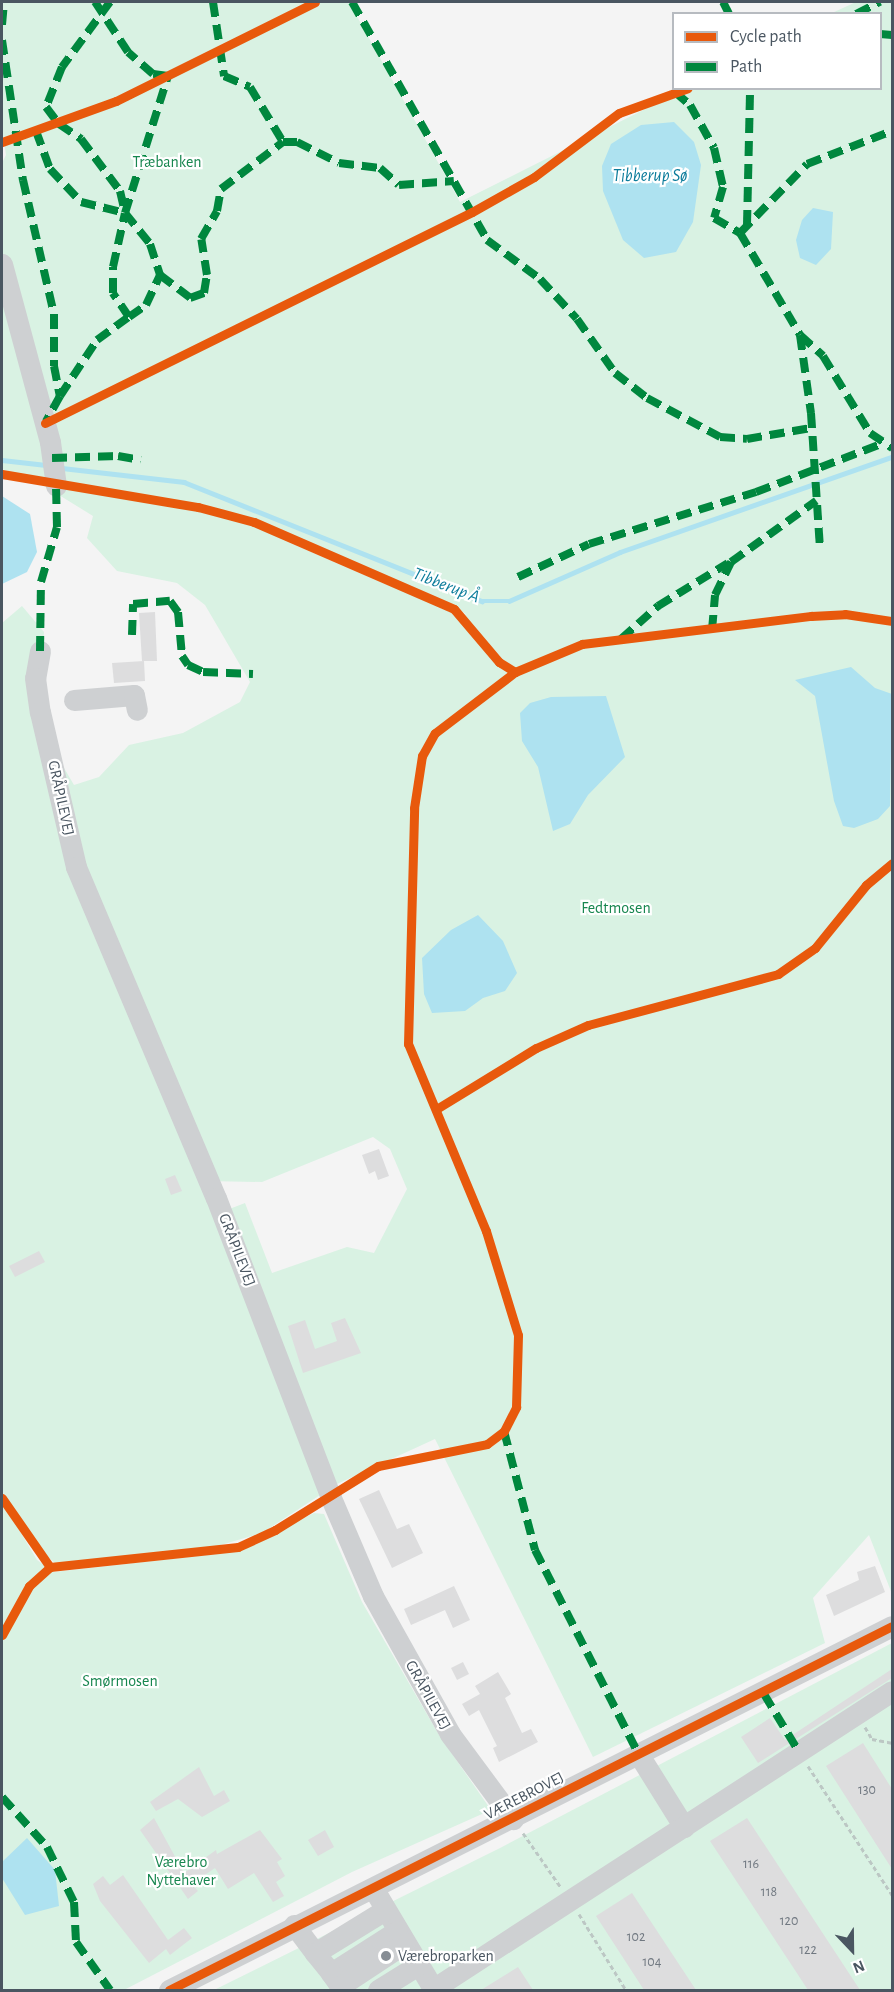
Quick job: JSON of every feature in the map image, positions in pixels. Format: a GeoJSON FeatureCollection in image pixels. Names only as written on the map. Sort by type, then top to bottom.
{"type":"FeatureCollection","features":[{"type":"Feature","properties":{"kind":"street"},"geometry":{"type":"LineString","coordinates":[[2,264],[50,442],[56,486]]}},
{"type":"Feature","properties":{"kind":"street","name":"GRÅPILEVEJ"},"geometry":{"type":"LineString","coordinates":[[40,651],[35,678],[76,867],[216,1197],[373,1596],[450,1734],[513,1819]]}},
{"type":"Feature","properties":{"kind":"street"},"geometry":{"type":"LineString","coordinates":[[74,700],[134,695],[137,710]]}},
{"type":"Feature","properties":{"kind":"street","name":"VÆREBROVEJ"},"geometry":{"type":"LineString","coordinates":[[169,1990],[294,1925],[890,1634]]}},
{"type":"Feature","properties":{"kind":"street"},"geometry":{"type":"LineString","coordinates":[[373,1887],[434,1990],[892,1691]]}},
{"type":"Feature","properties":{"kind":"street"},"geometry":{"type":"LineString","coordinates":[[639,1755],[684,1827]]}},
{"type":"Feature","properties":{"kind":"street"},"geometry":{"type":"LineString","coordinates":[[315,1953],[385,1910]]}},
{"type":"Feature","properties":{"kind":"street"},"geometry":{"type":"LineString","coordinates":[[294,1925],[338,1983],[401,1937]]}},
{"type":"Feature","properties":{"kind":"street"},"geometry":{"type":"LineString","coordinates":[[378,1990],[418,1965]]}},
{"type":"Feature","properties":{"kind":"path"},"geometry":{"type":"LineString","coordinates":[[857,1714],[872,1738],[892,1743]]}},
{"type":"Feature","properties":{"kind":"path"},"geometry":{"type":"LineString","coordinates":[[799,1752],[892,1895]]}},
{"type":"Feature","properties":{"kind":"path"},"geometry":{"type":"LineString","coordinates":[[513,1819],[570,1900],[626,1990]]}},
{"type":"Feature","properties":{"kind":"green space"},"geometry":{"type":"Polygon","coordinates":[[[2,2],[349,2],[460,202],[683,90],[882,90],[882,12],[834,12],[856,2],[892,2],[892,1594],[869,1535],[813,1598],[825,1643],[593,1757],[435,1439],[337,1484],[262,1533],[207,1549],[55,1563],[36,1547],[2,1493],[2,623],[22,606],[44,632],[41,684],[57,756],[74,785],[99,777],[129,745],[183,733],[240,702],[250,682],[205,605],[177,583],[117,571],[87,538],[93,516],[33,479],[2,469],[2,281],[43,399],[2,252],[2,163],[6,155],[2,129],[2,2]],[[281,539],[385,584],[467,615],[456,607],[281,539]],[[373,1137],[262,1182],[206,1181],[219,1213],[245,1203],[272,1273],[347,1247],[374,1253],[407,1189],[390,1149],[373,1137]]]}},
{"type":"Feature","properties":{"kind":"green space","name":"Smørmosen"},"geometry":{"type":"Polygon","coordinates":[[[2,1501],[37,1560],[54,1572],[234,1552],[314,1513],[324,1514],[362,1602],[439,1735],[491,1810],[352,1872],[124,1990],[2,1990],[2,1501]]]}},
{"type":"Feature","properties":{"kind":"green space"},"geometry":{"type":"Polygon","coordinates":[[[892,1643],[892,1990],[214,1990],[502,1847],[892,1643]]]}},
{"type":"Feature","properties":{"kind":"water","name":"Tibberup Sø"},"geometry":{"type":"Polygon","coordinates":[[[674,122],[694,142],[701,165],[693,222],[676,252],[644,258],[623,240],[603,191],[602,166],[611,144],[641,125],[674,122]]]}},
{"type":"Feature","properties":{"kind":"water"},"geometry":{"type":"Polygon","coordinates":[[[813,208],[833,212],[831,249],[816,265],[800,258],[796,240],[802,220],[813,208]]]}},
{"type":"Feature","properties":{"kind":"water"},"geometry":{"type":"Polygon","coordinates":[[[2,496],[30,514],[37,552],[27,572],[2,584],[2,496]]]}},
{"type":"Feature","properties":{"kind":"water"},"geometry":{"type":"Polygon","coordinates":[[[851,667],[875,688],[892,694],[890,806],[878,819],[854,828],[843,826],[834,801],[815,696],[795,680],[851,667]]]}},
{"type":"Feature","properties":{"kind":"water"},"geometry":{"type":"Polygon","coordinates":[[[606,696],[625,757],[588,795],[570,824],[553,831],[538,767],[522,741],[520,713],[530,703],[551,697],[606,696]]]}},
{"type":"Feature","properties":{"kind":"water"},"geometry":{"type":"Polygon","coordinates":[[[478,915],[503,941],[517,973],[505,991],[483,998],[465,1011],[432,1013],[424,994],[422,958],[451,930],[478,915]]]}},
{"type":"Feature","properties":{"kind":"water"},"geometry":{"type":"Polygon","coordinates":[[[27,1838],[55,1870],[59,1906],[25,1915],[2,1878],[2,1862],[27,1838]]]}},
{"type":"Feature","properties":{"kind":"building"},"geometry":{"type":"Polygon","coordinates":[[[155,612],[157,661],[142,661],[139,613],[155,612]]]}},
{"type":"Feature","properties":{"kind":"building"},"geometry":{"type":"Polygon","coordinates":[[[144,661],[145,681],[114,683],[112,663],[144,661]]]}},
{"type":"Feature","properties":{"kind":"building"},"geometry":{"type":"Polygon","coordinates":[[[379,1149],[389,1176],[378,1180],[375,1171],[369,1174],[362,1155],[379,1149]]]}},
{"type":"Feature","properties":{"kind":"building"},"geometry":{"type":"Polygon","coordinates":[[[175,1175],[182,1191],[171,1195],[165,1179],[175,1175]]]}},
{"type":"Feature","properties":{"kind":"building"},"geometry":{"type":"Polygon","coordinates":[[[39,1251],[45,1262],[15,1277],[9,1266],[39,1251]]]}},
{"type":"Feature","properties":{"kind":"building"},"geometry":{"type":"Polygon","coordinates":[[[345,1318],[361,1353],[303,1373],[288,1326],[305,1320],[315,1349],[337,1341],[331,1323],[345,1318]]]}},
{"type":"Feature","properties":{"kind":"building"},"geometry":{"type":"Polygon","coordinates":[[[379,1490],[397,1529],[409,1524],[423,1553],[392,1568],[359,1499],[379,1490]]]}},
{"type":"Feature","properties":{"kind":"building"},"geometry":{"type":"Polygon","coordinates":[[[875,1566],[885,1592],[834,1616],[826,1595],[859,1580],[857,1572],[875,1566]]]}},
{"type":"Feature","properties":{"kind":"building"},"geometry":{"type":"Polygon","coordinates":[[[454,1586],[470,1620],[453,1628],[445,1610],[411,1625],[404,1609],[454,1586]]]}},
{"type":"Feature","properties":{"kind":"building"},"geometry":{"type":"Polygon","coordinates":[[[463,1662],[469,1674],[457,1680],[451,1668],[463,1662]]]}},
{"type":"Feature","properties":{"kind":"building"},"geometry":{"type":"Polygon","coordinates":[[[892,1669],[892,1678],[758,1763],[741,1737],[770,1718],[785,1740],[892,1669]]]}},
{"type":"Feature","properties":{"kind":"building"},"geometry":{"type":"Polygon","coordinates":[[[498,1672],[511,1694],[505,1698],[522,1733],[531,1729],[538,1742],[499,1762],[493,1748],[497,1746],[479,1710],[469,1716],[462,1704],[480,1694],[475,1686],[498,1672]]]}},
{"type":"Feature","properties":{"kind":"building"},"geometry":{"type":"Polygon","coordinates":[[[863,1743],[892,1789],[892,1869],[826,1766],[863,1743]]]}},
{"type":"Feature","properties":{"kind":"building"},"geometry":{"type":"Polygon","coordinates":[[[199,1767],[214,1796],[224,1790],[230,1801],[202,1817],[178,1799],[156,1811],[150,1802],[199,1767]]]}},
{"type":"Feature","properties":{"kind":"building"},"geometry":{"type":"Polygon","coordinates":[[[154,1818],[184,1873],[216,1850],[217,1854],[260,1830],[282,1859],[277,1862],[285,1876],[276,1882],[284,1896],[273,1902],[254,1873],[228,1889],[215,1868],[192,1884],[198,1891],[188,1899],[140,1830],[154,1818]]]}},
{"type":"Feature","properties":{"kind":"building"},"geometry":{"type":"Polygon","coordinates":[[[747,1818],[860,1990],[808,1990],[710,1841],[747,1818]]]}},
{"type":"Feature","properties":{"kind":"building"},"geometry":{"type":"Polygon","coordinates":[[[325,1830],[334,1847],[318,1856],[308,1840],[325,1830]]]}},
{"type":"Feature","properties":{"kind":"building"},"geometry":{"type":"Polygon","coordinates":[[[123,1875],[168,1940],[184,1928],[192,1938],[170,1955],[166,1949],[149,1963],[100,1901],[93,1884],[103,1876],[110,1885],[123,1875]]]}},
{"type":"Feature","properties":{"kind":"building"},"geometry":{"type":"Polygon","coordinates":[[[632,1893],[696,1990],[644,1990],[596,1916],[632,1893]]]}},
{"type":"Feature","properties":{"kind":"building"},"geometry":{"type":"Polygon","coordinates":[[[518,1967],[533,1990],[481,1990],[518,1967]]]}},
{"type":"Feature","properties":{"kind":"waterway","name":"Tibberup Å"},"geometry":{"type":"LineString","coordinates":[[62,468],[184,482],[482,601],[509,601],[620,552],[892,457]]}},
{"type":"Feature","properties":{"kind":"waterway","name":"Tibberup Å"},"geometry":{"type":"LineString","coordinates":[[2,460],[46,465]]}},
{"type":"Feature","properties":{"kind":"marked path"},"geometry":{"type":"LineString","coordinates":[[2,25],[4,2]]}},
{"type":"Feature","properties":{"kind":"marked path"},"geometry":{"type":"LineString","coordinates":[[60,396],[97,340],[129,317],[113,293],[113,267],[125,213],[168,76],[153,74],[128,52],[95,2]]}},
{"type":"Feature","properties":{"kind":"marked path"},"geometry":{"type":"LineString","coordinates":[[110,2],[62,67],[46,107],[59,124],[81,139],[120,191],[125,213],[150,244],[160,275],[190,298],[204,293],[207,275],[201,239],[217,211],[221,189],[283,142],[297,142],[339,163],[380,168],[399,185],[454,181]]}},
{"type":"Feature","properties":{"kind":"marked path"},"geometry":{"type":"LineString","coordinates":[[213,2],[224,76],[250,87],[283,142]]}},
{"type":"Feature","properties":{"kind":"marked path"},"geometry":{"type":"LineString","coordinates":[[352,2],[487,240],[540,279],[577,319],[615,373],[647,398],[720,437],[747,439],[811,428]]}},
{"type":"Feature","properties":{"kind":"marked path"},"geometry":{"type":"LineString","coordinates":[[723,2],[728,12]]}},
{"type":"Feature","properties":{"kind":"marked path"},"geometry":{"type":"LineString","coordinates":[[860,12],[880,2]]}},
{"type":"Feature","properties":{"kind":"marked path"},"geometry":{"type":"LineString","coordinates":[[882,34],[892,35]]}},
{"type":"Feature","properties":{"kind":"marked path"},"geometry":{"type":"LineString","coordinates":[[2,40],[23,180],[54,314],[54,366],[60,396],[46,421]]}},
{"type":"Feature","properties":{"kind":"marked path"},"geometry":{"type":"LineString","coordinates":[[747,225],[750,90]]}},
{"type":"Feature","properties":{"kind":"marked path"},"geometry":{"type":"LineString","coordinates":[[675,92],[690,105],[714,148],[723,187],[714,218],[740,233],[800,335],[811,413],[820,548]]}},
{"type":"Feature","properties":{"kind":"marked path"},"geometry":{"type":"LineString","coordinates":[[36,131],[50,169],[81,202],[125,213]]}},
{"type":"Feature","properties":{"kind":"marked path"},"geometry":{"type":"LineString","coordinates":[[740,233],[807,164],[892,131]]}},
{"type":"Feature","properties":{"kind":"marked path"},"geometry":{"type":"LineString","coordinates":[[129,317],[146,305],[160,275]]}},
{"type":"Feature","properties":{"kind":"marked path"},"geometry":{"type":"LineString","coordinates":[[800,335],[823,356],[870,433],[892,448]]}},
{"type":"Feature","properties":{"kind":"marked path"},"geometry":{"type":"LineString","coordinates":[[518,577],[589,544],[756,492],[881,444]]}},
{"type":"Feature","properties":{"kind":"marked path"},"geometry":{"type":"LineString","coordinates":[[52,458],[118,456],[141,460]]}},
{"type":"Feature","properties":{"kind":"marked path"},"geometry":{"type":"LineString","coordinates":[[40,651],[41,582],[57,527],[56,486]]}},
{"type":"Feature","properties":{"kind":"marked path"},"geometry":{"type":"LineString","coordinates":[[712,630],[715,595],[731,562],[816,501]]}},
{"type":"Feature","properties":{"kind":"marked path"},"geometry":{"type":"LineString","coordinates":[[621,639],[658,606],[728,563]]}},
{"type":"Feature","properties":{"kind":"marked path"},"geometry":{"type":"LineString","coordinates":[[132,635],[133,604],[170,601],[178,612],[182,656],[188,665],[203,672],[253,674]]}},
{"type":"Feature","properties":{"kind":"marked path"},"geometry":{"type":"LineString","coordinates":[[504,1431],[535,1550],[639,1755]]}},
{"type":"Feature","properties":{"kind":"marked path"},"geometry":{"type":"LineString","coordinates":[[764,1694],[799,1752]]}},
{"type":"Feature","properties":{"kind":"marked path"},"geometry":{"type":"LineString","coordinates":[[2,1797],[47,1847],[74,1902],[76,1942],[110,1990]]}},
{"type":"Feature","properties":{"kind":"cycle path"},"geometry":{"type":"LineString","coordinates":[[2,142],[116,101],[315,2]]}},
{"type":"Feature","properties":{"kind":"cycle path"},"geometry":{"type":"LineString","coordinates":[[45,423],[472,212],[534,177],[619,113],[682,90]]}},
{"type":"Feature","properties":{"kind":"cycle path"},"geometry":{"type":"LineString","coordinates":[[2,474],[198,507],[254,522],[454,609],[499,662],[515,672]]}},
{"type":"Feature","properties":{"kind":"cycle path"},"geometry":{"type":"LineString","coordinates":[[2,1635],[29,1586],[50,1567],[238,1547],[275,1530],[378,1466],[487,1444],[504,1431],[516,1407],[518,1335],[486,1231],[408,1044],[414,808],[422,756],[435,733],[515,672],[582,644],[811,616],[845,614],[892,621]]}},
{"type":"Feature","properties":{"kind":"cycle path"},"geometry":{"type":"LineString","coordinates":[[438,1108],[536,1048],[588,1025],[778,974],[815,948],[866,885],[892,863]]}},
{"type":"Feature","properties":{"kind":"cycle path"},"geometry":{"type":"LineString","coordinates":[[2,1498],[50,1567]]}},
{"type":"Feature","properties":{"kind":"cycle path"},"geometry":{"type":"LineString","coordinates":[[169,1990],[892,1626]]}},
{"type":"Feature","properties":{"kind":"place","name":"Værebroparken"},"geometry":{"type":"Point","coordinates":[386,1956]}},
{"type":"Feature","properties":{"kind":"park label","name":"Træbanken"},"geometry":{"type":"Point","coordinates":[167,162]}},
{"type":"Feature","properties":{"kind":"park label","name":"Fedtmosen"},"geometry":{"type":"Point","coordinates":[616,908]}},
{"type":"Feature","properties":{"kind":"park label","name":"Værebro Nyttehaver"},"geometry":{"type":"Point","coordinates":[181,1871]}}]}
